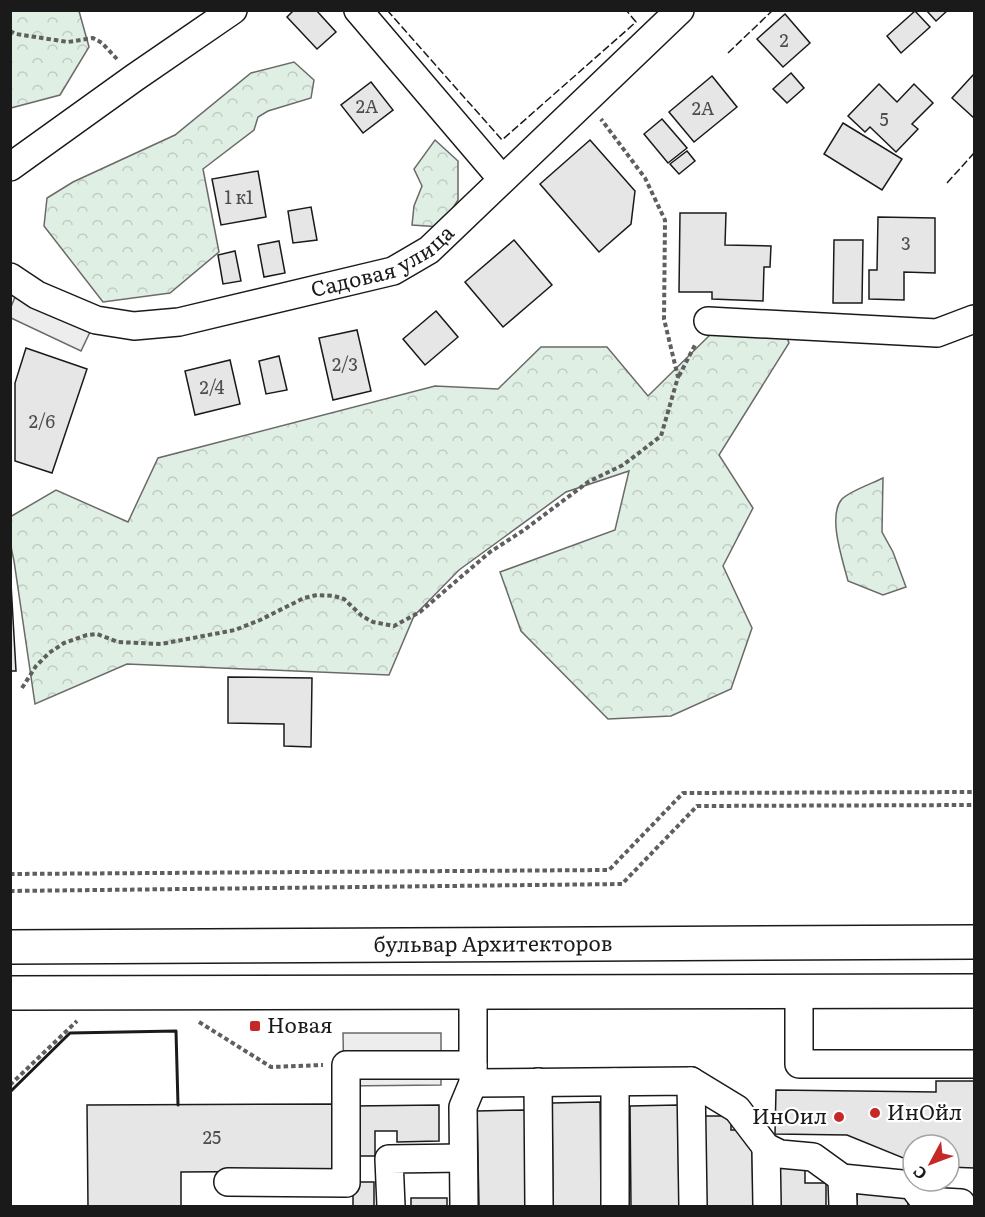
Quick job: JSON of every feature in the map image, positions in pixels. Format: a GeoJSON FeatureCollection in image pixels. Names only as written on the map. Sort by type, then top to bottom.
{"type":"FeatureCollection","features":[{"type":"Feature","properties":{"kind":"main road","name":"бульвар Архитекторов"},"geometry":{"type":"LineString","coordinates":[[10,948],[975,942]]}},
{"type":"Feature","properties":{"kind":"main road"},"geometry":{"type":"LineString","coordinates":[[10,993],[975,991]]}},
{"type":"Feature","properties":{"kind":"street"},"geometry":{"type":"LineString","coordinates":[[10,167],[233,10]]}},
{"type":"Feature","properties":{"kind":"street"},"geometry":{"type":"LineString","coordinates":[[358,10],[502,179]]}},
{"type":"Feature","properties":{"kind":"street","name":"Садовая улица"},"geometry":{"type":"LineString","coordinates":[[10,277],[37,295],[96,320],[134,326],[179,322],[393,272],[429,250],[680,10]]}},
{"type":"Feature","properties":{"kind":"street"},"geometry":{"type":"LineString","coordinates":[[708,321],[937,333],[975,318]]}},
{"type":"Feature","properties":{"kind":"street"},"geometry":{"type":"LineString","coordinates":[[464,1206],[463,1107],[473,1074],[473,992]]}},
{"type":"Feature","properties":{"kind":"street"},"geometry":{"type":"LineString","coordinates":[[799,992],[799,1064],[975,1064]]}},
{"type":"Feature","properties":{"kind":"street"},"geometry":{"type":"LineString","coordinates":[[228,1182],[346,1183],[346,1065],[473,1074],[538,1082],[692,1081],[737,1109],[766,1147],[780,1154],[813,1157],[842,1178],[912,1185],[924,1204],[961,1203]]}},
{"type":"Feature","properties":{"kind":"street"},"geometry":{"type":"LineString","coordinates":[[692,1081],[693,1206]]}},
{"type":"Feature","properties":{"kind":"street"},"geometry":{"type":"LineString","coordinates":[[538,1082],[539,1206]]}},
{"type":"Feature","properties":{"kind":"street"},"geometry":{"type":"LineString","coordinates":[[615,1082],[615,1206]]}},
{"type":"Feature","properties":{"kind":"street"},"geometry":{"type":"LineString","coordinates":[[766,1147],[767,1206]]}},
{"type":"Feature","properties":{"kind":"street"},"geometry":{"type":"LineString","coordinates":[[391,1206],[389,1159],[463,1158]]}},
{"type":"Feature","properties":{"kind":"street"},"geometry":{"type":"LineString","coordinates":[[842,1178],[843,1206]]}},
{"type":"Feature","properties":{"kind":"path"},"geometry":{"type":"LineString","coordinates":[[10,31],[16,34],[68,42],[93,38],[102,43],[116,57]]}},
{"type":"Feature","properties":{"kind":"path"},"geometry":{"type":"LineString","coordinates":[[586,99],[645,178],[665,220],[664,319],[678,377]]}},
{"type":"Feature","properties":{"kind":"path"},"geometry":{"type":"LineString","coordinates":[[22,688],[36,666],[49,653],[64,643],[87,634],[97,634],[118,642],[161,644],[235,630],[304,598],[317,595],[344,599],[362,616],[373,622],[394,626],[420,612],[490,552],[588,482],[623,465],[661,436],[678,377],[708,321]]}},
{"type":"Feature","properties":{"kind":"path"},"geometry":{"type":"LineString","coordinates":[[10,874],[609,870],[683,793],[975,792]]}},
{"type":"Feature","properties":{"kind":"path"},"geometry":{"type":"LineString","coordinates":[[10,891],[622,884],[697,806],[975,805]]}},
{"type":"Feature","properties":{"kind":"path"},"geometry":{"type":"LineString","coordinates":[[10,1085],[83,1015]]}},
{"type":"Feature","properties":{"kind":"path"},"geometry":{"type":"LineString","coordinates":[[197,1021],[271,1067],[346,1065]]}},
{"type":"Feature","properties":{"kind":"green space"},"geometry":{"type":"Polygon","coordinates":[[[11,10],[79,11],[89,47],[60,95],[11,108],[11,10]]]}},
{"type":"Feature","properties":{"kind":"green space"},"geometry":{"type":"Polygon","coordinates":[[[294,62],[314,80],[311,98],[268,111],[258,117],[254,130],[203,169],[219,252],[170,293],[103,302],[44,226],[47,198],[73,182],[175,135],[251,73],[294,62]]]}},
{"type":"Feature","properties":{"kind":"green space"},"geometry":{"type":"Polygon","coordinates":[[[435,140],[458,161],[458,200],[441,227],[412,225],[414,206],[422,186],[414,169],[435,140]]]}},
{"type":"Feature","properties":{"kind":"green space"},"geometry":{"type":"Polygon","coordinates":[[[716,329],[785,332],[789,343],[719,455],[753,508],[723,566],[752,628],[731,689],[671,716],[608,719],[521,631],[500,572],[615,530],[629,471],[566,492],[459,570],[414,616],[389,675],[127,664],[35,704],[11,547],[10,517],[56,490],[128,522],[158,458],[435,386],[498,389],[541,347],[607,347],[648,396],[716,329]]]}},
{"type":"Feature","properties":{"kind":"green space"},"geometry":{"type":"Polygon","coordinates":[[[883,478],[882,532],[893,552],[906,587],[883,595],[848,581],[840,551],[836,516],[838,507],[845,496],[883,478]]]}},
{"type":"Feature","properties":{"kind":"shaded area"},"geometry":{"type":"Polygon","coordinates":[[[15,297],[90,332],[81,351],[11,318],[11,307],[15,297]]]}},
{"type":"Feature","properties":{"kind":"shaded area"},"geometry":{"type":"Polygon","coordinates":[[[343,1033],[441,1033],[441,1085],[344,1086],[343,1033]]]}},
{"type":"Feature","properties":{"kind":"building"},"geometry":{"type":"Polygon","coordinates":[[[294,10],[316,10],[336,32],[317,49],[287,17],[294,10]]]}},
{"type":"Feature","properties":{"kind":"building"},"geometry":{"type":"Polygon","coordinates":[[[926,10],[948,10],[936,21],[926,10]]]}},
{"type":"Feature","properties":{"kind":"building"},"geometry":{"type":"Polygon","coordinates":[[[915,11],[930,27],[901,53],[887,36],[915,11]]]}},
{"type":"Feature","properties":{"kind":"building"},"geometry":{"type":"Polygon","coordinates":[[[785,14],[810,43],[783,67],[757,39],[785,14]]]}},
{"type":"Feature","properties":{"kind":"building"},"geometry":{"type":"Polygon","coordinates":[[[791,73],[804,88],[787,103],[773,89],[791,73]]]}},
{"type":"Feature","properties":{"kind":"building"},"geometry":{"type":"Polygon","coordinates":[[[973,75],[974,77],[974,118],[952,98],[973,75]]]}},
{"type":"Feature","properties":{"kind":"building"},"geometry":{"type":"Polygon","coordinates":[[[712,76],[737,107],[694,142],[669,112],[712,76]]]}},
{"type":"Feature","properties":{"kind":"building"},"geometry":{"type":"Polygon","coordinates":[[[371,82],[393,110],[363,133],[341,105],[371,82]]]}},
{"type":"Feature","properties":{"kind":"building"},"geometry":{"type":"Polygon","coordinates":[[[879,84],[897,102],[914,84],[933,103],[912,124],[918,129],[896,152],[870,127],[865,132],[848,116],[879,84]]]}},
{"type":"Feature","properties":{"kind":"building"},"geometry":{"type":"Polygon","coordinates":[[[662,119],[687,148],[668,163],[644,134],[662,119]]]}},
{"type":"Feature","properties":{"kind":"building"},"geometry":{"type":"Polygon","coordinates":[[[843,123],[902,159],[882,190],[824,154],[843,123]]]}},
{"type":"Feature","properties":{"kind":"building"},"geometry":{"type":"Polygon","coordinates":[[[590,140],[635,191],[631,224],[599,252],[540,184],[590,140]]]}},
{"type":"Feature","properties":{"kind":"building"},"geometry":{"type":"Polygon","coordinates":[[[687,151],[695,161],[679,174],[670,164],[687,151]]]}},
{"type":"Feature","properties":{"kind":"building"},"geometry":{"type":"Polygon","coordinates":[[[258,171],[266,217],[221,225],[212,179],[258,171]]]}},
{"type":"Feature","properties":{"kind":"building"},"geometry":{"type":"Polygon","coordinates":[[[311,207],[317,240],[293,243],[288,211],[311,207]]]}},
{"type":"Feature","properties":{"kind":"building"},"geometry":{"type":"Polygon","coordinates":[[[680,213],[726,213],[725,245],[771,246],[770,267],[764,267],[763,301],[712,299],[712,292],[679,292],[680,213]]]}},
{"type":"Feature","properties":{"kind":"building"},"geometry":{"type":"Polygon","coordinates":[[[878,217],[935,218],[935,273],[904,272],[904,300],[869,299],[869,270],[877,270],[878,217]]]}},
{"type":"Feature","properties":{"kind":"building"},"geometry":{"type":"Polygon","coordinates":[[[514,240],[552,285],[503,327],[465,282],[514,240]]]}},
{"type":"Feature","properties":{"kind":"building"},"geometry":{"type":"Polygon","coordinates":[[[834,240],[863,240],[862,303],[833,303],[834,240]]]}},
{"type":"Feature","properties":{"kind":"building"},"geometry":{"type":"Polygon","coordinates":[[[279,241],[285,273],[264,277],[258,245],[279,241]]]}},
{"type":"Feature","properties":{"kind":"building"},"geometry":{"type":"Polygon","coordinates":[[[235,251],[241,281],[223,284],[218,255],[235,251]]]}},
{"type":"Feature","properties":{"kind":"building"},"geometry":{"type":"Polygon","coordinates":[[[436,311],[458,337],[425,365],[403,339],[436,311]]]}},
{"type":"Feature","properties":{"kind":"building"},"geometry":{"type":"Polygon","coordinates":[[[357,330],[371,391],[333,400],[319,338],[357,330]]]}},
{"type":"Feature","properties":{"kind":"building"},"geometry":{"type":"Polygon","coordinates":[[[26,348],[87,369],[52,473],[15,461],[15,383],[26,348]]]}},
{"type":"Feature","properties":{"kind":"building"},"geometry":{"type":"Polygon","coordinates":[[[279,356],[287,390],[266,394],[259,361],[279,356]]]}},
{"type":"Feature","properties":{"kind":"building"},"geometry":{"type":"Polygon","coordinates":[[[230,360],[240,404],[195,415],[185,371],[230,360]]]}},
{"type":"Feature","properties":{"kind":"building"},"geometry":{"type":"Polygon","coordinates":[[[10,566],[16,671],[10,671],[10,566]]]}},
{"type":"Feature","properties":{"kind":"building"},"geometry":{"type":"Polygon","coordinates":[[[228,677],[312,678],[311,747],[284,746],[284,724],[228,723],[228,677]]]}},
{"type":"Feature","properties":{"kind":"building","name":"ИнОйл"},"geometry":{"type":"Polygon","coordinates":[[[936,1081],[974,1081],[974,1168],[961,1167],[961,1133],[901,1133],[901,1157],[847,1135],[775,1134],[776,1090],[936,1092],[936,1081]]]}},
{"type":"Feature","properties":{"kind":"building"},"geometry":{"type":"Polygon","coordinates":[[[600,1102],[601,1206],[553,1206],[552,1103],[600,1102]]]}},
{"type":"Feature","properties":{"kind":"building"},"geometry":{"type":"Polygon","coordinates":[[[336,1104],[337,1171],[181,1172],[181,1206],[88,1206],[87,1105],[336,1104]]]}},
{"type":"Feature","properties":{"kind":"building"},"geometry":{"type":"Polygon","coordinates":[[[439,1105],[439,1141],[397,1142],[397,1131],[375,1131],[375,1156],[354,1156],[353,1106],[439,1105]]]}},
{"type":"Feature","properties":{"kind":"building"},"geometry":{"type":"Polygon","coordinates":[[[678,1105],[679,1206],[631,1206],[630,1106],[678,1105]]]}},
{"type":"Feature","properties":{"kind":"building"},"geometry":{"type":"Polygon","coordinates":[[[525,1110],[526,1206],[479,1206],[477,1111],[525,1110]]]}},
{"type":"Feature","properties":{"kind":"building"},"geometry":{"type":"Polygon","coordinates":[[[704,1116],[731,1116],[731,1130],[752,1130],[753,1206],[705,1206],[704,1116]]]}},
{"type":"Feature","properties":{"kind":"building"},"geometry":{"type":"Polygon","coordinates":[[[778,1165],[805,1165],[805,1183],[826,1183],[826,1206],[778,1206],[778,1165]]]}},
{"type":"Feature","properties":{"kind":"building"},"geometry":{"type":"Polygon","coordinates":[[[353,1182],[374,1182],[374,1206],[353,1206],[353,1182]]]}},
{"type":"Feature","properties":{"kind":"building"},"geometry":{"type":"Polygon","coordinates":[[[857,1191],[908,1193],[908,1206],[857,1206],[857,1191]]]}},
{"type":"Feature","properties":{"kind":"building"},"geometry":{"type":"Polygon","coordinates":[[[411,1198],[447,1198],[447,1206],[411,1206],[411,1198]]]}},
{"type":"Feature","properties":{"kind":"fence"},"geometry":{"type":"LineString","coordinates":[[387,10],[502,140],[636,22],[626,10]]}},
{"type":"Feature","properties":{"kind":"fence"},"geometry":{"type":"LineString","coordinates":[[728,53],[773,10]]}},
{"type":"Feature","properties":{"kind":"fence"},"geometry":{"type":"LineString","coordinates":[[947,183],[974,153]]}},
{"type":"Feature","properties":{"kind":"wall"},"geometry":{"type":"LineString","coordinates":[[10,1092],[70,1033],[176,1031],[178,1105]]}},
{"type":"Feature","properties":{"kind":"place","name":"Новая"},"geometry":{"type":"Point","coordinates":[255,1026]}},
{"type":"Feature","properties":{"kind":"place","name":"ИнОйл"},"geometry":{"type":"Point","coordinates":[875,1113]}},
{"type":"Feature","properties":{"kind":"place","name":"ИнОил"},"geometry":{"type":"Point","coordinates":[839,1117]}}]}
